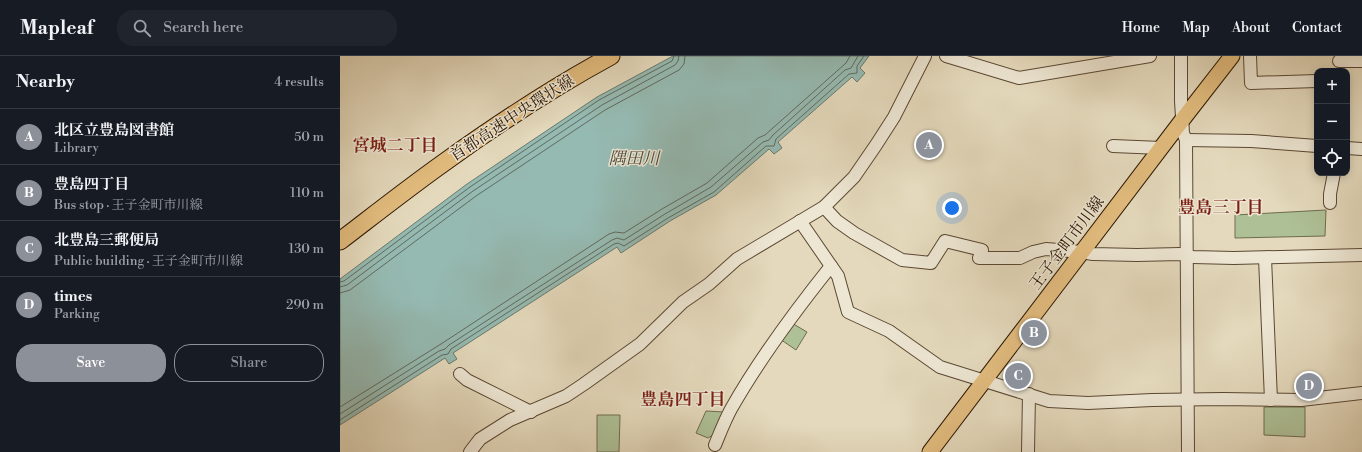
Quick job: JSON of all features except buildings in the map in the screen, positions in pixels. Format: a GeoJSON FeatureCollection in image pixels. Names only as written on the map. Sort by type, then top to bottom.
{"type":"FeatureCollection","features":[{"type":"Feature","properties":{"kind":"highway","name":"首都高速中央環状線"},"geometry":{"type":"LineString","coordinates":[[340,236],[440,160],[475,136],[602,56]]}},
{"type":"Feature","properties":{"kind":"highway","name":"首都高速中央環状線"},"geometry":{"type":"LineString","coordinates":[[340,241],[442,164],[478,139],[555,89],[611,56]]}},
{"type":"Feature","properties":{"kind":"main road","name":"王子金町市川線"},"geometry":{"type":"LineString","coordinates":[[930,452],[1232,56]]}},
{"type":"Feature","properties":{"kind":"street"},"geometry":{"type":"LineString","coordinates":[[470,452],[480,439],[510,420],[566,396],[584,384],[640,344],[683,302],[709,284],[737,259],[824,207],[854,177],[876,145],[894,117],[925,56]]}},
{"type":"Feature","properties":{"kind":"street"},"geometry":{"type":"LineString","coordinates":[[946,56],[1019,78],[1150,56]]}},
{"type":"Feature","properties":{"kind":"street"},"geometry":{"type":"LineString","coordinates":[[1181,56],[1181,101],[1183,133],[1186,140],[1188,452]]}},
{"type":"Feature","properties":{"kind":"street"},"geometry":{"type":"LineString","coordinates":[[1250,56],[1251,83],[1314,81]]}},
{"type":"Feature","properties":{"kind":"street"},"geometry":{"type":"LineString","coordinates":[[1339,63],[1362,61]]}},
{"type":"Feature","properties":{"kind":"street"},"geometry":{"type":"LineString","coordinates":[[1186,140],[1251,141],[1314,146]]}},
{"type":"Feature","properties":{"kind":"street"},"geometry":{"type":"LineString","coordinates":[[1113,146],[1161,148]]}},
{"type":"Feature","properties":{"kind":"street"},"geometry":{"type":"LineString","coordinates":[[1350,148],[1362,149]]}},
{"type":"Feature","properties":{"kind":"street"},"geometry":{"type":"LineString","coordinates":[[1330,203],[1333,176]]}},
{"type":"Feature","properties":{"kind":"street"},"geometry":{"type":"LineString","coordinates":[[824,207],[837,221],[854,233],[902,260],[931,263],[945,241],[982,250],[979,258],[1020,258],[1033,252],[1046,249],[1093,254],[1180,254],[1193,257],[1265,258],[1362,255]]}},
{"type":"Feature","properties":{"kind":"street"},"geometry":{"type":"LineString","coordinates":[[800,221],[838,276],[848,312],[889,331],[940,367],[1049,400],[1088,403],[1188,399],[1308,400],[1362,393]]}},
{"type":"Feature","properties":{"kind":"street"},"geometry":{"type":"LineString","coordinates":[[1265,258],[1271,400]]}},
{"type":"Feature","properties":{"kind":"street"},"geometry":{"type":"LineString","coordinates":[[715,445],[731,410],[750,378],[791,316],[831,266]]}},
{"type":"Feature","properties":{"kind":"street"},"geometry":{"type":"LineString","coordinates":[[460,374],[467,380],[531,412]]}},
{"type":"Feature","properties":{"kind":"street"},"geometry":{"type":"LineString","coordinates":[[1028,452],[1029,394]]}},
{"type":"Feature","properties":{"kind":"green space"},"geometry":{"type":"Polygon","coordinates":[[[1326,210],[1325,236],[1235,238],[1235,215],[1326,210]]]}},
{"type":"Feature","properties":{"kind":"green space"},"geometry":{"type":"Polygon","coordinates":[[[790,322],[807,332],[796,350],[780,339],[790,322]]]}},
{"type":"Feature","properties":{"kind":"green space"},"geometry":{"type":"Polygon","coordinates":[[[1264,407],[1305,407],[1305,437],[1264,435],[1264,407]]]}},
{"type":"Feature","properties":{"kind":"green space"},"geometry":{"type":"Polygon","coordinates":[[[706,411],[724,412],[713,435],[708,438],[696,433],[706,411]]]}},
{"type":"Feature","properties":{"kind":"green space"},"geometry":{"type":"Polygon","coordinates":[[[597,415],[620,415],[619,452],[597,452],[597,415]]]}},
{"type":"Feature","properties":{"kind":"water","name":"隅田川"},"geometry":{"type":"Polygon","coordinates":[[[673,56],[869,56],[860,68],[865,73],[857,82],[852,77],[778,142],[782,148],[774,154],[769,149],[716,195],[670,221],[621,253],[617,247],[453,353],[457,359],[449,364],[445,358],[340,425],[340,279],[467,184],[597,97],[673,56]]]}},
{"type":"Feature","properties":{"kind":"place","name":"北区立豊島図書館"},"geometry":{"type":"Point","coordinates":[929,145]}},
{"type":"Feature","properties":{"kind":"place","name":"豊島四丁目"},"geometry":{"type":"Point","coordinates":[1034,333]}},
{"type":"Feature","properties":{"kind":"place","name":"北豊島三郵便局"},"geometry":{"type":"Point","coordinates":[1018,376]}},
{"type":"Feature","properties":{"kind":"place","name":"times"},"geometry":{"type":"Point","coordinates":[1309,386]}},
{"type":"Feature","properties":{"kind":"district","name":"宮城二丁目"},"geometry":{"type":"Point","coordinates":[395,146]}},
{"type":"Feature","properties":{"kind":"district","name":"豊島三丁目"},"geometry":{"type":"Point","coordinates":[1221,208]}},
{"type":"Feature","properties":{"kind":"district","name":"豊島四丁目"},"geometry":{"type":"Point","coordinates":[683,400]}}]}
